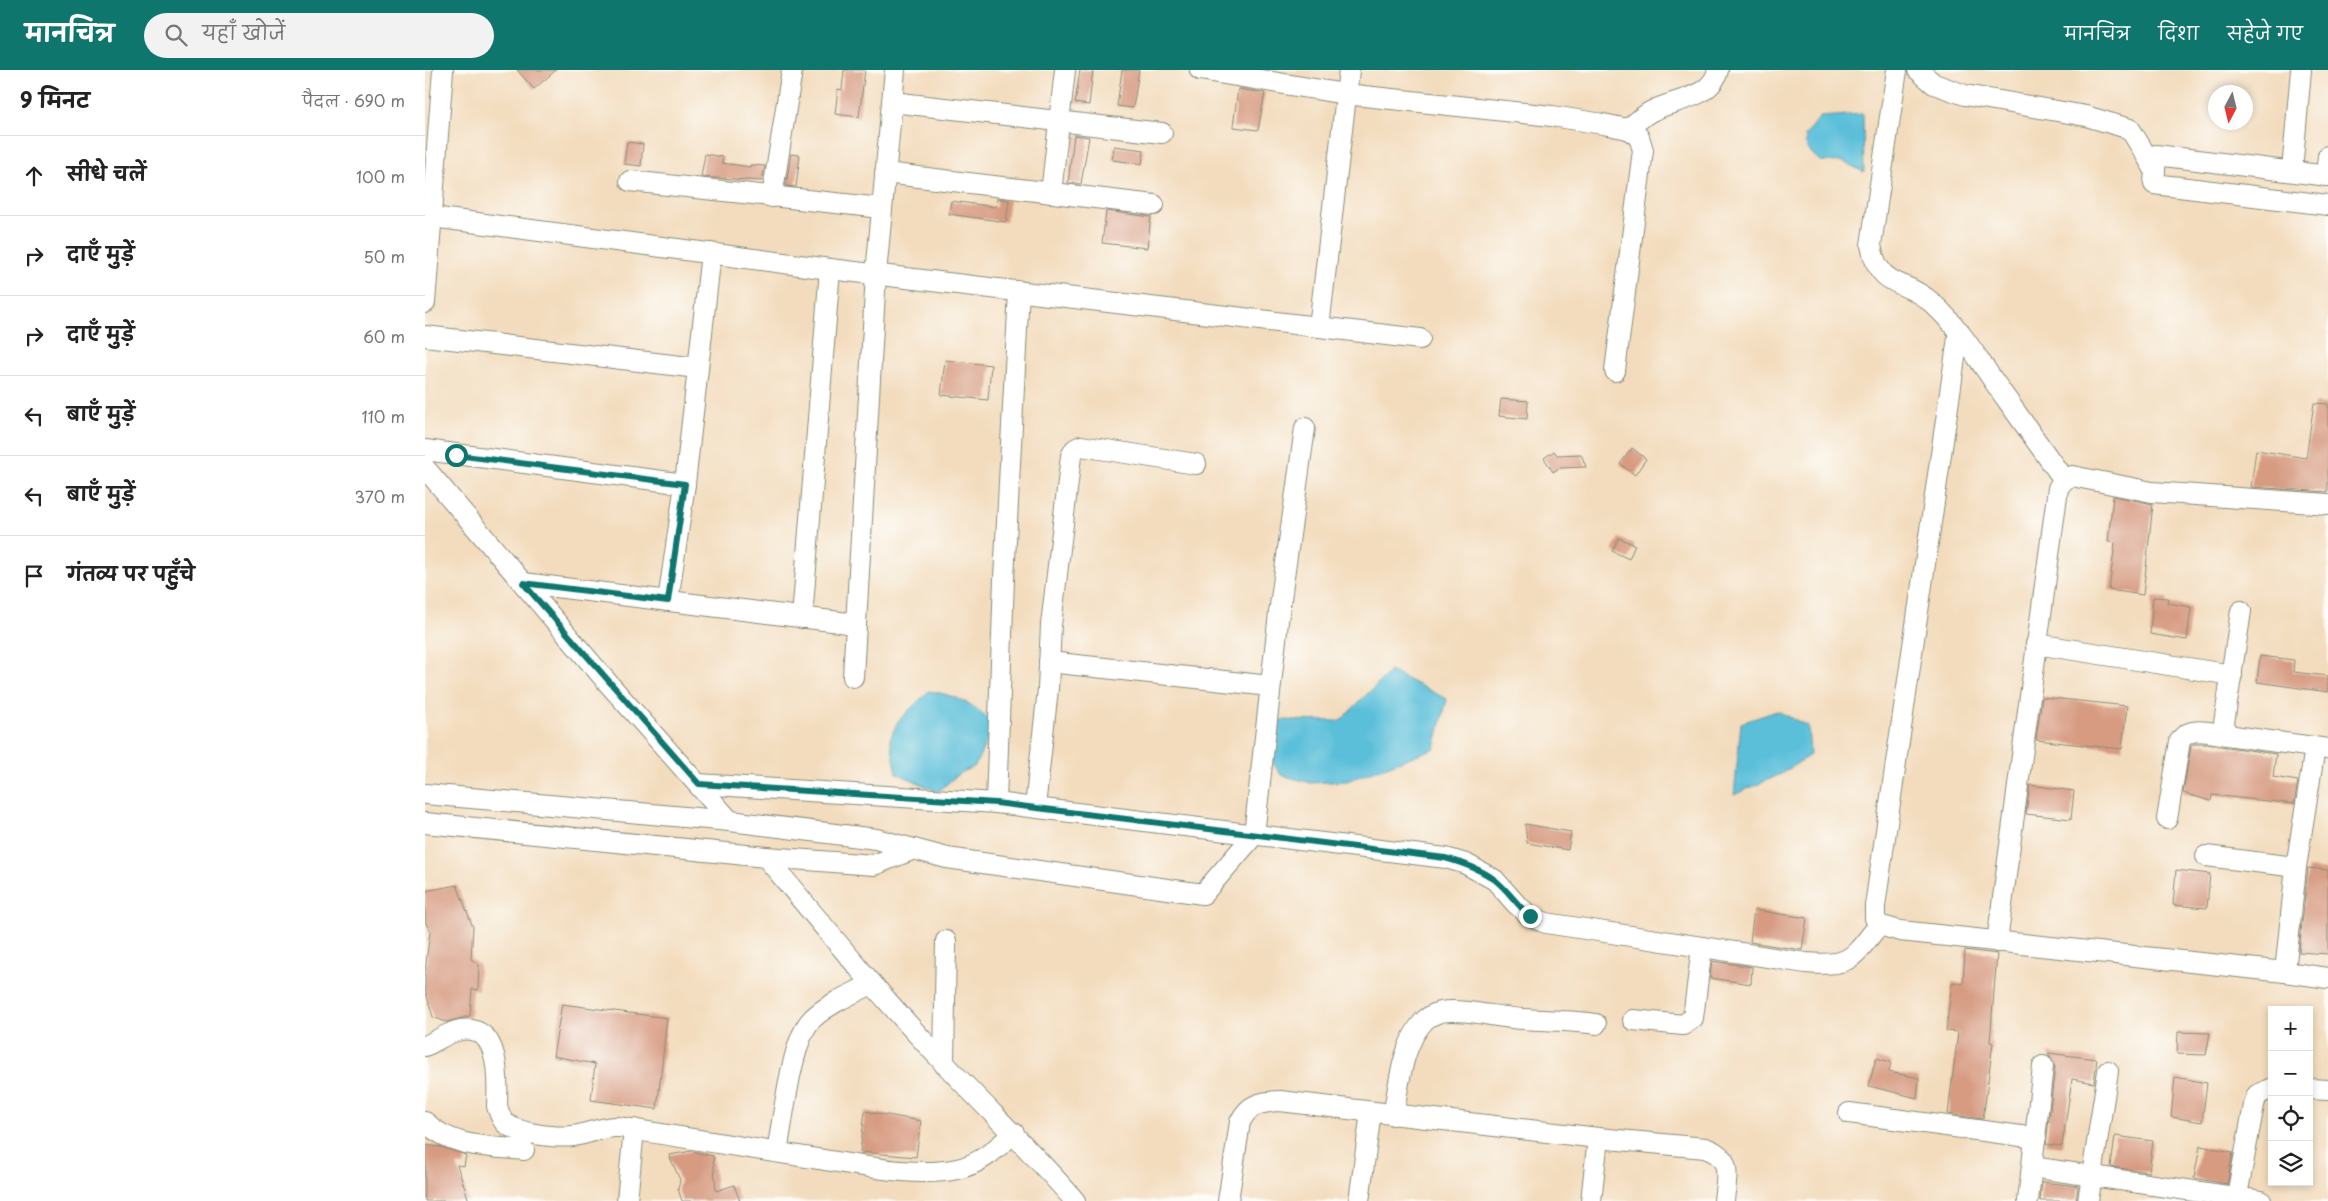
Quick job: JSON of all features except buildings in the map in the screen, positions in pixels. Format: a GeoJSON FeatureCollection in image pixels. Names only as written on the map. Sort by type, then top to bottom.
{"type":"FeatureCollection","features":[{"type":"Feature","properties":{"kind":"street"},"geometry":{"type":"LineString","coordinates":[[425,303],[443,70]]}},
{"type":"Feature","properties":{"kind":"street"},"geometry":{"type":"LineString","coordinates":[[773,197],[793,70]]}},
{"type":"Feature","properties":{"kind":"street"},"geometry":{"type":"LineString","coordinates":[[853,677],[876,274],[895,70]]}},
{"type":"Feature","properties":{"kind":"street"},"geometry":{"type":"LineString","coordinates":[[1051,193],[1065,70]]}},
{"type":"Feature","properties":{"kind":"street"},"geometry":{"type":"LineString","coordinates":[[1200,70],[1345,94],[1552,116],[1628,129],[1639,138],[1643,150],[1615,371]]}},
{"type":"Feature","properties":{"kind":"street"},"geometry":{"type":"LineString","coordinates":[[1319,327],[1349,70]]}},
{"type":"Feature","properties":{"kind":"street"},"geometry":{"type":"LineString","coordinates":[[1628,129],[1652,110],[1701,93],[1715,80],[1718,70]]}},
{"type":"Feature","properties":{"kind":"street"},"geometry":{"type":"LineString","coordinates":[[1897,70],[1871,245],[1874,262],[1882,274],[1929,300],[1959,331],[2064,480]]}},
{"type":"Feature","properties":{"kind":"street"},"geometry":{"type":"LineString","coordinates":[[1918,70],[1934,84],[1965,95],[2086,116],[2130,129],[2155,170],[2328,204]]}},
{"type":"Feature","properties":{"kind":"street"},"geometry":{"type":"LineString","coordinates":[[2292,171],[2301,70]]}},
{"type":"Feature","properties":{"kind":"street"},"geometry":{"type":"LineString","coordinates":[[892,102],[1162,133]]}},
{"type":"Feature","properties":{"kind":"street"},"geometry":{"type":"LineString","coordinates":[[2155,170],[2292,171],[2327,169]]}},
{"type":"Feature","properties":{"kind":"street"},"geometry":{"type":"LineString","coordinates":[[885,173],[1154,204]]}},
{"type":"Feature","properties":{"kind":"street"},"geometry":{"type":"LineString","coordinates":[[630,181],[882,208]]}},
{"type":"Feature","properties":{"kind":"street"},"geometry":{"type":"LineString","coordinates":[[431,217],[830,269],[1419,339]]}},
{"type":"Feature","properties":{"kind":"street"},"geometry":{"type":"LineString","coordinates":[[668,601],[685,484],[711,254]]}},
{"type":"Feature","properties":{"kind":"street"},"geometry":{"type":"LineString","coordinates":[[802,618],[830,269]]}},
{"type":"Feature","properties":{"kind":"street"},"geometry":{"type":"LineString","coordinates":[[996,803],[1004,579],[1019,291]]}},
{"type":"Feature","properties":{"kind":"street"},"geometry":{"type":"LineString","coordinates":[[1959,331],[1875,906],[1875,918],[1879,925],[1900,931],[2328,978]]}},
{"type":"Feature","properties":{"kind":"street"},"geometry":{"type":"LineString","coordinates":[[425,336],[698,368]]}},
{"type":"Feature","properties":{"kind":"street"},"geometry":{"type":"LineString","coordinates":[[425,794],[730,821],[876,839],[947,858],[1203,894],[1254,835],[1270,686],[1305,428]]}},
{"type":"Feature","properties":{"kind":"street"},"geometry":{"type":"LineString","coordinates":[[1035,807],[1051,625],[1071,456],[1075,449],[1081,446],[1089,446],[1196,464]]}},
{"type":"Feature","properties":{"kind":"street"},"geometry":{"type":"LineString","coordinates":[[425,450],[685,484]]}},
{"type":"Feature","properties":{"kind":"street"},"geometry":{"type":"LineString","coordinates":[[425,468],[730,821]]}},
{"type":"Feature","properties":{"kind":"street"},"geometry":{"type":"LineString","coordinates":[[1997,942],[2055,497],[2058,488],[2064,480],[2072,476],[2152,492],[2328,504]]}},
{"type":"Feature","properties":{"kind":"street"},"geometry":{"type":"LineString","coordinates":[[523,583],[856,624]]}},
{"type":"Feature","properties":{"kind":"street"},"geometry":{"type":"LineString","coordinates":[[2227,735],[2224,723],[2241,611]]}},
{"type":"Feature","properties":{"kind":"street"},"geometry":{"type":"LineString","coordinates":[[2036,644],[2232,675]]}},
{"type":"Feature","properties":{"kind":"street"},"geometry":{"type":"LineString","coordinates":[[1049,662],[1270,686]]}},
{"type":"Feature","properties":{"kind":"street"},"geometry":{"type":"LineString","coordinates":[[2167,819],[2180,741],[2189,732],[2227,735],[2321,748],[2296,867],[2285,972]]}},
{"type":"Feature","properties":{"kind":"street"},"geometry":{"type":"LineString","coordinates":[[699,784],[996,803],[1445,858],[1466,864],[1495,880],[1516,904],[1530,916],[1546,923],[1831,965],[1851,960],[1879,925]]}},
{"type":"Feature","properties":{"kind":"street"},"geometry":{"type":"LineString","coordinates":[[425,823],[766,857],[874,865],[914,849]]}},
{"type":"Feature","properties":{"kind":"street"},"geometry":{"type":"LineString","coordinates":[[2206,856],[2296,867]]}},
{"type":"Feature","properties":{"kind":"street"},"geometry":{"type":"LineString","coordinates":[[766,857],[872,984],[944,1064],[1038,1157],[1075,1201]]}},
{"type":"Feature","properties":{"kind":"street"},"geometry":{"type":"LineString","coordinates":[[944,1064],[946,941]]}},
{"type":"Feature","properties":{"kind":"street"},"geometry":{"type":"LineString","coordinates":[[1633,1020],[1683,1025],[1693,1018],[1701,947]]}},
{"type":"Feature","properties":{"kind":"street"},"geometry":{"type":"LineString","coordinates":[[777,1152],[795,1055],[803,1033],[810,1021],[826,1008],[872,984]]}},
{"type":"Feature","properties":{"kind":"street"},"geometry":{"type":"LineString","coordinates":[[1393,1115],[1407,1052],[1417,1030],[1431,1015],[1441,1012],[1523,1020],[1576,1021],[1596,1024]]}},
{"type":"Feature","properties":{"kind":"street"},"geometry":{"type":"LineString","coordinates":[[425,1046],[461,1030],[473,1030],[481,1034],[497,1062],[497,1106],[499,1113],[503,1121],[511,1128],[524,1132],[573,1136],[606,1126],[883,1169],[933,1172],[957,1170],[974,1164],[989,1155],[1014,1133]]}},
{"type":"Feature","properties":{"kind":"street"},"geometry":{"type":"LineString","coordinates":[[2027,1201],[2043,1066]]}},
{"type":"Feature","properties":{"kind":"street"},"geometry":{"type":"LineString","coordinates":[[2088,1201],[2108,1071]]}},
{"type":"Feature","properties":{"kind":"street"},"geometry":{"type":"LineString","coordinates":[[2313,1089],[2328,1090]]}},
{"type":"Feature","properties":{"kind":"street"},"geometry":{"type":"LineString","coordinates":[[2236,1200],[2254,1104],[2257,1095],[2268,1090]]}},
{"type":"Feature","properties":{"kind":"street"},"geometry":{"type":"LineString","coordinates":[[1228,1201],[1240,1122],[1245,1112],[1257,1103],[1279,1101],[1598,1138],[1705,1148],[1713,1151],[1725,1160],[1727,1169],[1724,1201]]}},
{"type":"Feature","properties":{"kind":"street"},"geometry":{"type":"LineString","coordinates":[[1359,1201],[1371,1112]]}},
{"type":"Feature","properties":{"kind":"street"},"geometry":{"type":"LineString","coordinates":[[1849,1113],[2035,1138]]}},
{"type":"Feature","properties":{"kind":"street"},"geometry":{"type":"LineString","coordinates":[[425,1122],[443,1137],[458,1142],[524,1150]]}},
{"type":"Feature","properties":{"kind":"street"},"geometry":{"type":"LineString","coordinates":[[627,1201],[634,1129]]}},
{"type":"Feature","properties":{"kind":"street"},"geometry":{"type":"LineString","coordinates":[[1591,1201],[1598,1138]]}},
{"type":"Feature","properties":{"kind":"street"},"geometry":{"type":"LineString","coordinates":[[2032,1168],[2093,1176],[2236,1200],[2261,1201]]}},
{"type":"Feature","properties":{"kind":"water"},"geometry":{"type":"Polygon","coordinates":[[[1863,114],[1864,172],[1843,162],[1820,161],[1807,149],[1805,136],[1820,117],[1863,114]]]}},
{"type":"Feature","properties":{"kind":"water"},"geometry":{"type":"Polygon","coordinates":[[[1390,671],[1447,699],[1435,748],[1347,781],[1311,783],[1281,775],[1271,759],[1267,748],[1278,720],[1340,721],[1390,671]]]}},
{"type":"Feature","properties":{"kind":"water"},"geometry":{"type":"Polygon","coordinates":[[[929,691],[957,698],[995,723],[975,766],[957,775],[938,792],[897,773],[890,739],[898,721],[929,691]]]}},
{"type":"Feature","properties":{"kind":"water"},"geometry":{"type":"Polygon","coordinates":[[[1777,711],[1808,726],[1810,755],[1781,774],[1734,795],[1741,723],[1777,711]]]}},
{"type":"Feature","properties":{"kind":"route"},"geometry":{"type":"LineString","coordinates":[[456,455],[685,484],[668,601],[523,583],[608,683],[699,784],[996,803],[1445,858],[1466,864],[1495,880],[1516,904],[1530,916]]}}]}
